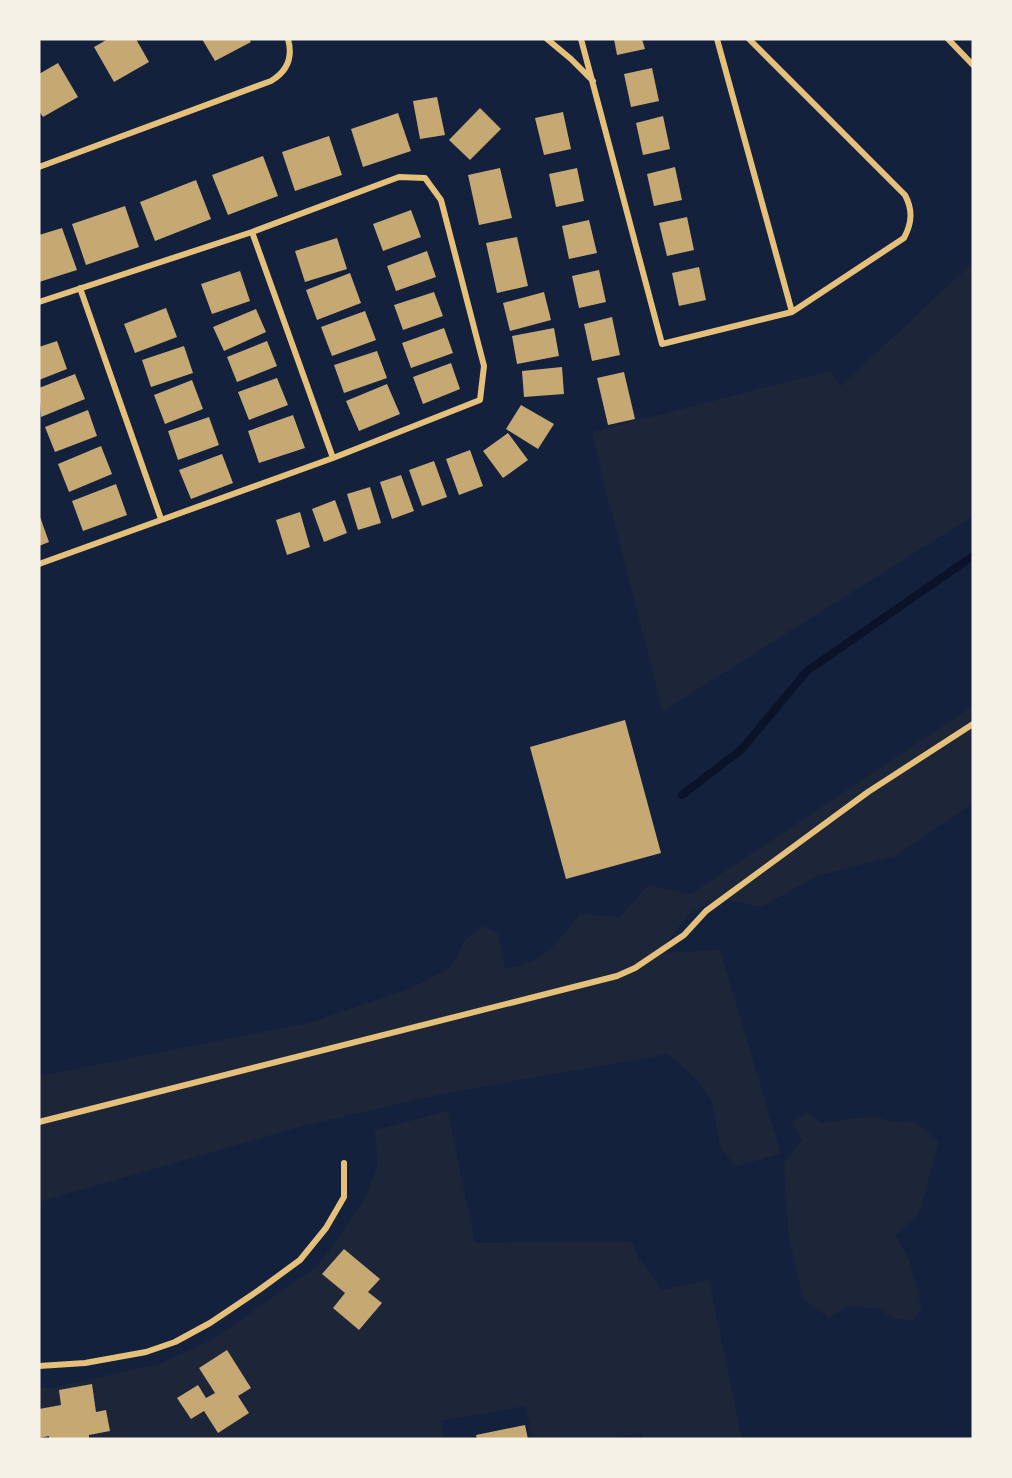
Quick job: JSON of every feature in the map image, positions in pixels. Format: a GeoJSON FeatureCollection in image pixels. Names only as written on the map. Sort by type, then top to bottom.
{"type":"FeatureCollection","features":[{"type":"Feature","properties":{"kind":"street"},"geometry":{"type":"LineString","coordinates":[[39,167],[271,81],[283,72],[288,64],[291,55],[288,39]]}},
{"type":"Feature","properties":{"kind":"street"},"geometry":{"type":"LineString","coordinates":[[547,39],[593,82]]}},
{"type":"Feature","properties":{"kind":"street"},"geometry":{"type":"LineString","coordinates":[[581,39],[662,344],[792,312],[904,238],[909,229],[911,211],[904,195],[749,39]]}},
{"type":"Feature","properties":{"kind":"street"},"geometry":{"type":"LineString","coordinates":[[717,39],[792,312]]}},
{"type":"Feature","properties":{"kind":"street"},"geometry":{"type":"LineString","coordinates":[[948,39],[973,65]]}},
{"type":"Feature","properties":{"kind":"street"},"geometry":{"type":"LineString","coordinates":[[39,302],[252,232],[399,177],[425,178],[441,200],[484,366],[480,400],[333,458],[39,564]]}},
{"type":"Feature","properties":{"kind":"street"},"geometry":{"type":"LineString","coordinates":[[252,232],[333,458]]}},
{"type":"Feature","properties":{"kind":"street"},"geometry":{"type":"LineString","coordinates":[[80,288],[161,519]]}},
{"type":"Feature","properties":{"kind":"street"},"geometry":{"type":"LineString","coordinates":[[39,1122],[617,976],[635,968],[684,935],[706,911],[868,792],[973,724]]}},
{"type":"Feature","properties":{"kind":"street"},"geometry":{"type":"LineString","coordinates":[[39,1366],[85,1363],[146,1352],[175,1342],[210,1323],[300,1260],[326,1228],[344,1197],[344,1163]]}},
{"type":"Feature","properties":{"kind":"shaded area"},"geometry":{"type":"Polygon","coordinates":[[[973,262],[973,516],[663,711],[592,432],[830,371],[841,386],[973,262]]]}},
{"type":"Feature","properties":{"kind":"shaded area"},"geometry":{"type":"Polygon","coordinates":[[[973,706],[973,803],[895,856],[817,876],[761,907],[720,898],[690,913],[658,953],[720,950],[781,1154],[736,1166],[720,1148],[712,1101],[695,1078],[668,1054],[446,1093],[302,1126],[39,1202],[39,1076],[309,1023],[409,989],[450,968],[465,940],[484,926],[498,934],[505,968],[530,963],[548,950],[580,914],[620,917],[648,885],[691,894],[973,706]]]}},
{"type":"Feature","properties":{"kind":"shaded area"},"geometry":{"type":"Polygon","coordinates":[[[448,1111],[475,1243],[633,1242],[638,1257],[662,1290],[709,1280],[742,1439],[643,1439],[641,1433],[609,1439],[533,1439],[525,1406],[441,1421],[444,1439],[39,1439],[39,1387],[51,1388],[159,1364],[212,1340],[319,1265],[363,1202],[378,1166],[375,1130],[448,1111]]]}},
{"type":"Feature","properties":{"kind":"shaded area"},"geometry":{"type":"Polygon","coordinates":[[[808,1112],[821,1123],[875,1116],[888,1121],[917,1123],[939,1142],[919,1214],[896,1235],[910,1262],[922,1308],[914,1320],[895,1319],[877,1308],[846,1307],[829,1318],[804,1300],[789,1239],[784,1163],[802,1141],[792,1122],[808,1112]]]}},
{"type":"Feature","properties":{"kind":"building"},"geometry":{"type":"Polygon","coordinates":[[[108,39],[136,39],[149,62],[114,82],[94,47],[108,39]]]}},
{"type":"Feature","properties":{"kind":"building"},"geometry":{"type":"Polygon","coordinates":[[[202,39],[249,39],[251,42],[215,61],[202,39]]]}},
{"type":"Feature","properties":{"kind":"building"},"geometry":{"type":"Polygon","coordinates":[[[614,39],[642,39],[645,49],[617,55],[614,39]]]}},
{"type":"Feature","properties":{"kind":"building"},"geometry":{"type":"Polygon","coordinates":[[[58,63],[78,97],[43,117],[39,111],[39,74],[58,63]]]}},
{"type":"Feature","properties":{"kind":"building"},"geometry":{"type":"Polygon","coordinates":[[[652,68],[659,101],[631,107],[624,74],[652,68]]]}},
{"type":"Feature","properties":{"kind":"building"},"geometry":{"type":"Polygon","coordinates":[[[437,97],[445,135],[420,139],[413,101],[437,97]]]}},
{"type":"Feature","properties":{"kind":"building"},"geometry":{"type":"Polygon","coordinates":[[[480,108],[501,129],[470,160],[449,140],[480,108]]]}},
{"type":"Feature","properties":{"kind":"building"},"geometry":{"type":"Polygon","coordinates":[[[563,112],[571,149],[544,155],[535,118],[563,112]]]}},
{"type":"Feature","properties":{"kind":"building"},"geometry":{"type":"Polygon","coordinates":[[[398,113],[411,151],[363,167],[351,129],[398,113]]]}},
{"type":"Feature","properties":{"kind":"building"},"geometry":{"type":"Polygon","coordinates":[[[663,116],[670,149],[643,155],[636,123],[663,116]]]}},
{"type":"Feature","properties":{"kind":"building"},"geometry":{"type":"Polygon","coordinates":[[[329,136],[342,175],[295,191],[282,152],[329,136]]]}},
{"type":"Feature","properties":{"kind":"building"},"geometry":{"type":"Polygon","coordinates":[[[263,156],[278,196],[228,215],[212,175],[263,156]]]}},
{"type":"Feature","properties":{"kind":"building"},"geometry":{"type":"Polygon","coordinates":[[[675,167],[682,200],[654,206],[647,174],[675,167]]]}},
{"type":"Feature","properties":{"kind":"building"},"geometry":{"type":"Polygon","coordinates":[[[500,168],[512,218],[479,225],[468,175],[500,168]]]}},
{"type":"Feature","properties":{"kind":"building"},"geometry":{"type":"Polygon","coordinates":[[[577,168],[584,201],[556,207],[549,174],[577,168]]]}},
{"type":"Feature","properties":{"kind":"building"},"geometry":{"type":"Polygon","coordinates":[[[196,180],[211,219],[155,241],[140,202],[196,180]]]}},
{"type":"Feature","properties":{"kind":"building"},"geometry":{"type":"Polygon","coordinates":[[[125,206],[139,247],[86,265],[72,224],[125,206]]]}},
{"type":"Feature","properties":{"kind":"building"},"geometry":{"type":"Polygon","coordinates":[[[411,210],[421,237],[383,251],[373,224],[411,210]]]}},
{"type":"Feature","properties":{"kind":"building"},"geometry":{"type":"Polygon","coordinates":[[[687,217],[694,250],[667,256],[659,223],[687,217]]]}},
{"type":"Feature","properties":{"kind":"building"},"geometry":{"type":"Polygon","coordinates":[[[589,220],[597,253],[569,259],[562,226],[589,220]]]}},
{"type":"Feature","properties":{"kind":"building"},"geometry":{"type":"Polygon","coordinates":[[[62,228],[77,270],[39,282],[39,235],[62,228]]]}},
{"type":"Feature","properties":{"kind":"building"},"geometry":{"type":"Polygon","coordinates":[[[517,237],[528,286],[497,293],[486,243],[517,237]]]}},
{"type":"Feature","properties":{"kind":"building"},"geometry":{"type":"Polygon","coordinates":[[[337,238],[347,269],[305,282],[295,251],[337,238]]]}},
{"type":"Feature","properties":{"kind":"building"},"geometry":{"type":"Polygon","coordinates":[[[427,251],[436,277],[396,291],[387,266],[427,251]]]}},
{"type":"Feature","properties":{"kind":"building"},"geometry":{"type":"Polygon","coordinates":[[[699,267],[706,300],[679,306],[672,273],[699,267]]]}},
{"type":"Feature","properties":{"kind":"building"},"geometry":{"type":"Polygon","coordinates":[[[599,270],[606,302],[579,308],[572,276],[599,270]]]}},
{"type":"Feature","properties":{"kind":"building"},"geometry":{"type":"Polygon","coordinates":[[[240,271],[250,301],[212,314],[201,284],[240,271]]]}},
{"type":"Feature","properties":{"kind":"building"},"geometry":{"type":"Polygon","coordinates":[[[350,273],[361,303],[317,320],[306,290],[350,273]]]}},
{"type":"Feature","properties":{"kind":"building"},"geometry":{"type":"Polygon","coordinates":[[[434,292],[443,316],[403,330],[394,305],[434,292]]]}},
{"type":"Feature","properties":{"kind":"building"},"geometry":{"type":"Polygon","coordinates":[[[544,292],[551,320],[510,331],[503,303],[544,292]]]}},
{"type":"Feature","properties":{"kind":"building"},"geometry":{"type":"Polygon","coordinates":[[[166,308],[177,337],[135,353],[124,324],[166,308]]]}},
{"type":"Feature","properties":{"kind":"building"},"geometry":{"type":"Polygon","coordinates":[[[256,309],[266,332],[224,351],[213,327],[256,309]]]}},
{"type":"Feature","properties":{"kind":"building"},"geometry":{"type":"Polygon","coordinates":[[[365,311],[376,340],[332,356],[321,327],[365,311]]]}},
{"type":"Feature","properties":{"kind":"building"},"geometry":{"type":"Polygon","coordinates":[[[612,317],[620,355],[592,361],[584,324],[612,317]]]}},
{"type":"Feature","properties":{"kind":"building"},"geometry":{"type":"Polygon","coordinates":[[[444,328],[453,353],[411,368],[402,343],[444,328]]]}},
{"type":"Feature","properties":{"kind":"building"},"geometry":{"type":"Polygon","coordinates":[[[554,328],[559,356],[517,364],[512,336],[554,328]]]}},
{"type":"Feature","properties":{"kind":"building"},"geometry":{"type":"Polygon","coordinates":[[[57,341],[67,369],[39,380],[39,347],[57,341]]]}},
{"type":"Feature","properties":{"kind":"building"},"geometry":{"type":"Polygon","coordinates":[[[267,341],[277,366],[237,382],[227,357],[267,341]]]}},
{"type":"Feature","properties":{"kind":"building"},"geometry":{"type":"Polygon","coordinates":[[[184,346],[193,373],[151,387],[142,360],[184,346]]]}},
{"type":"Feature","properties":{"kind":"building"},"geometry":{"type":"Polygon","coordinates":[[[377,351],[387,378],[344,393],[334,365],[377,351]]]}},
{"type":"Feature","properties":{"kind":"building"},"geometry":{"type":"Polygon","coordinates":[[[451,363],[460,389],[423,404],[413,377],[451,363]]]}},
{"type":"Feature","properties":{"kind":"building"},"geometry":{"type":"Polygon","coordinates":[[[562,367],[564,394],[524,397],[522,371],[562,367]]]}},
{"type":"Feature","properties":{"kind":"building"},"geometry":{"type":"Polygon","coordinates":[[[624,372],[635,419],[608,425],[597,378],[624,372]]]}},
{"type":"Feature","properties":{"kind":"building"},"geometry":{"type":"Polygon","coordinates":[[[75,374],[85,399],[41,417],[39,388],[75,374]]]}},
{"type":"Feature","properties":{"kind":"building"},"geometry":{"type":"Polygon","coordinates":[[[277,378],[288,405],[249,420],[238,392],[277,378]]]}},
{"type":"Feature","properties":{"kind":"building"},"geometry":{"type":"Polygon","coordinates":[[[192,380],[203,409],[165,424],[154,395],[192,380]]]}},
{"type":"Feature","properties":{"kind":"building"},"geometry":{"type":"Polygon","coordinates":[[[387,384],[400,414],[359,431],[346,401],[387,384]]]}},
{"type":"Feature","properties":{"kind":"building"},"geometry":{"type":"Polygon","coordinates":[[[521,405],[554,424],[538,449],[506,429],[521,405]]]}},
{"type":"Feature","properties":{"kind":"building"},"geometry":{"type":"Polygon","coordinates":[[[88,410],[97,436],[55,452],[45,427],[88,410]]]}},
{"type":"Feature","properties":{"kind":"building"},"geometry":{"type":"Polygon","coordinates":[[[293,415],[305,448],[259,463],[248,431],[293,415]]]}},
{"type":"Feature","properties":{"kind":"building"},"geometry":{"type":"Polygon","coordinates":[[[209,417],[219,445],[178,460],[168,431],[209,417]]]}},
{"type":"Feature","properties":{"kind":"building"},"geometry":{"type":"Polygon","coordinates":[[[508,433],[528,460],[503,478],[483,451],[508,433]]]}},
{"type":"Feature","properties":{"kind":"building"},"geometry":{"type":"Polygon","coordinates":[[[101,446],[112,474],[69,492],[58,464],[101,446]]]}},
{"type":"Feature","properties":{"kind":"building"},"geometry":{"type":"Polygon","coordinates":[[[470,450],[483,486],[459,495],[446,459],[470,450]]]}},
{"type":"Feature","properties":{"kind":"building"},"geometry":{"type":"Polygon","coordinates":[[[222,454],[233,483],[191,499],[179,470],[222,454]]]}},
{"type":"Feature","properties":{"kind":"building"},"geometry":{"type":"Polygon","coordinates":[[[434,461],[447,497],[422,506],[409,470],[434,461]]]}},
{"type":"Feature","properties":{"kind":"building"},"geometry":{"type":"Polygon","coordinates":[[[401,475],[414,511],[392,519],[380,482],[401,475]]]}},
{"type":"Feature","properties":{"kind":"building"},"geometry":{"type":"Polygon","coordinates":[[[116,484],[127,515],[83,531],[72,501],[116,484]]]}},
{"type":"Feature","properties":{"kind":"building"},"geometry":{"type":"Polygon","coordinates":[[[370,487],[381,523],[358,530],[347,494],[370,487]]]}},
{"type":"Feature","properties":{"kind":"building"},"geometry":{"type":"Polygon","coordinates":[[[335,500],[347,533],[324,542],[312,509],[335,500]]]}},
{"type":"Feature","properties":{"kind":"building"},"geometry":{"type":"Polygon","coordinates":[[[300,512],[310,547],[287,555],[276,520],[300,512]]]}},
{"type":"Feature","properties":{"kind":"building"},"geometry":{"type":"Polygon","coordinates":[[[39,514],[49,542],[39,546],[39,514]]]}},
{"type":"Feature","properties":{"kind":"building"},"geometry":{"type":"Polygon","coordinates":[[[625,720],[661,853],[566,879],[530,747],[625,720]]]}},
{"type":"Feature","properties":{"kind":"building"},"geometry":{"type":"Polygon","coordinates":[[[344,1249],[380,1279],[368,1292],[382,1303],[359,1330],[333,1308],[345,1293],[322,1274],[344,1249]]]}},
{"type":"Feature","properties":{"kind":"building"},"geometry":{"type":"Polygon","coordinates":[[[227,1350],[251,1388],[238,1396],[249,1413],[218,1433],[204,1411],[191,1419],[177,1398],[198,1385],[206,1398],[215,1393],[199,1368],[227,1350]]]}},
{"type":"Feature","properties":{"kind":"building"},"geometry":{"type":"Polygon","coordinates":[[[92,1384],[96,1412],[106,1410],[110,1431],[89,1435],[89,1439],[49,1439],[49,1436],[39,1438],[39,1409],[61,1405],[59,1390],[92,1384]]]}},
{"type":"Feature","properties":{"kind":"building"},"geometry":{"type":"Polygon","coordinates":[[[525,1425],[528,1439],[477,1439],[476,1435],[525,1425]]]}},
{"type":"Feature","properties":{"kind":"waterway"},"geometry":{"type":"LineString","coordinates":[[682,795],[742,749],[807,671],[973,556]]}}]}
